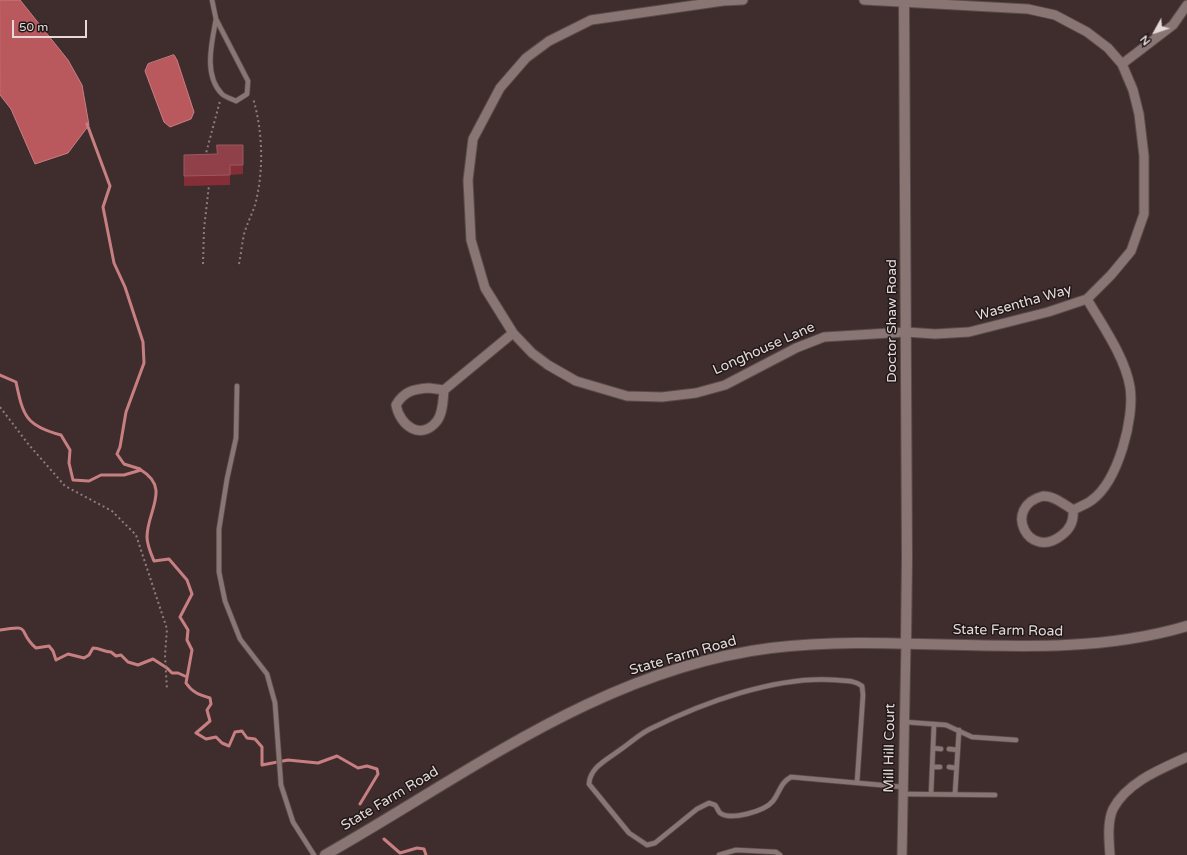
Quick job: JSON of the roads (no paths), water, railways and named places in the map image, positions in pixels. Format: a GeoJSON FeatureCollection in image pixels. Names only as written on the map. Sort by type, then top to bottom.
{"type":"FeatureCollection","features":[{"type":"Feature","properties":{"kind":"main road","name":"Doctor Shaw Road"},"geometry":{"type":"LineString","coordinates":[[904,2],[907,551],[906,642]]}},
{"type":"Feature","properties":{"kind":"main road","name":"State Farm Road"},"geometry":{"type":"LineString","coordinates":[[325,855],[500,750],[583,706],[649,678],[728,655],[772,648],[826,643],[906,642],[966,645],[1070,646],[1131,638],[1187,626]]}},
{"type":"Feature","properties":{"kind":"street","name":"Longhouse Lane"},"geometry":{"type":"LineString","coordinates":[[743,0],[722,0],[591,20],[549,41],[526,58],[500,88],[473,139],[468,187],[471,240],[485,288],[513,333],[543,361],[576,381],[627,396],[662,397],[696,393],[725,385],[796,348],[824,337],[906,332]]}},
{"type":"Feature","properties":{"kind":"street"},"geometry":{"type":"LineString","coordinates":[[864,0],[904,2]]}},
{"type":"Feature","properties":{"kind":"street","name":"Wasentha Way"},"geometry":{"type":"LineString","coordinates":[[904,2],[1028,9],[1055,15],[1087,32],[1108,48],[1122,64],[1134,90],[1139,114],[1144,156],[1144,214],[1131,250],[1111,275],[1087,299],[1048,312],[969,332],[935,334],[906,332]]}},
{"type":"Feature","properties":{"kind":"street"},"geometry":{"type":"LineString","coordinates":[[1122,64],[1172,25],[1187,5]]}},
{"type":"Feature","properties":{"kind":"street"},"geometry":{"type":"LineString","coordinates":[[1073,510],[1092,500],[1107,483],[1124,448],[1129,422],[1130,387],[1125,372],[1117,350],[1087,299]]}},
{"type":"Feature","properties":{"kind":"street"},"geometry":{"type":"LineString","coordinates":[[444,390],[429,388],[414,389],[405,393],[396,406],[398,415],[410,429],[421,431],[427,429],[437,421],[440,415],[444,390],[513,333]]}},
{"type":"Feature","properties":{"kind":"street"},"geometry":{"type":"LineString","coordinates":[[1048,496],[1073,510],[1072,523],[1066,531],[1055,540],[1048,543],[1040,543],[1033,540],[1023,528],[1022,512],[1036,498],[1048,496]]}},
{"type":"Feature","properties":{"kind":"street","name":"Mill Hill Court"},"geometry":{"type":"LineString","coordinates":[[902,855],[906,642]]}},
{"type":"Feature","properties":{"kind":"street"},"geometry":{"type":"LineString","coordinates":[[1110,855],[1109,834],[1113,810],[1125,793],[1147,777],[1187,757]]}},
{"type":"Feature","properties":{"kind":"lane"},"geometry":{"type":"LineString","coordinates":[[212,0],[216,19],[248,82],[247,94],[236,101],[222,94],[211,75],[211,44],[216,19]]}},
{"type":"Feature","properties":{"kind":"lane"},"geometry":{"type":"LineString","coordinates":[[237,386],[236,438],[227,479],[219,529],[219,572],[225,601],[240,639],[267,674],[275,703],[281,785],[293,822],[314,855]]}},
{"type":"Feature","properties":{"kind":"lane"},"geometry":{"type":"LineString","coordinates":[[857,783],[863,695],[862,686],[856,682],[818,679],[765,686],[720,700],[669,720],[648,730],[597,767],[589,776],[588,784],[629,833],[647,845],[654,843],[697,809],[709,803],[715,805],[720,813],[731,817],[759,810],[772,802],[784,780],[791,777],[857,783],[931,794],[995,795]]}},
{"type":"Feature","properties":{"kind":"lane"},"geometry":{"type":"LineString","coordinates":[[905,722],[946,725],[972,737],[1016,740]]}},
{"type":"Feature","properties":{"kind":"lane"},"geometry":{"type":"LineString","coordinates":[[931,794],[934,724]]}},
{"type":"Feature","properties":{"kind":"lane"},"geometry":{"type":"LineString","coordinates":[[954,794],[959,730]]}},
{"type":"Feature","properties":{"kind":"lane"},"geometry":{"type":"LineString","coordinates":[[933,748],[941,749]]}},
{"type":"Feature","properties":{"kind":"lane"},"geometry":{"type":"LineString","coordinates":[[949,749],[958,750]]}},
{"type":"Feature","properties":{"kind":"lane"},"geometry":{"type":"LineString","coordinates":[[932,767],[940,767]]}},
{"type":"Feature","properties":{"kind":"lane"},"geometry":{"type":"LineString","coordinates":[[949,767],[956,768]]}},
{"type":"Feature","properties":{"kind":"lane"},"geometry":{"type":"LineString","coordinates":[[720,855],[776,852],[780,855]]}},
{"type":"Feature","properties":{"kind":"waterway"},"geometry":{"type":"LineString","coordinates":[[87,124],[110,186],[103,207],[114,263],[125,287],[143,342],[144,363],[126,412],[120,447],[117,454],[124,464],[140,469]]}},
{"type":"Feature","properties":{"kind":"waterway"},"geometry":{"type":"LineString","coordinates":[[0,375],[16,382],[24,411],[33,423],[49,432],[61,435],[70,450],[69,463],[73,480],[89,481],[101,475],[124,475],[141,470],[150,477],[155,484],[155,500],[148,527],[148,546],[154,561],[169,559],[187,580],[192,594],[180,617],[188,630],[187,640],[192,650],[186,683],[196,693],[210,698],[211,704],[207,710],[210,721],[196,733],[206,739],[216,737],[222,743],[229,746],[235,732],[242,731],[247,738],[255,739],[262,747],[262,765],[288,760],[318,763],[337,756],[358,768],[367,766],[377,769],[378,774],[360,804]]}},
{"type":"Feature","properties":{"kind":"waterway"},"geometry":{"type":"LineString","coordinates":[[0,630],[10,628],[23,630],[30,642],[36,648],[49,646],[53,651],[56,660],[68,654],[84,658],[89,655],[93,648],[95,648],[111,652],[116,656],[121,655],[128,662],[138,665],[153,659],[172,673],[178,673],[187,677]]}},
{"type":"Feature","properties":{"kind":"waterway"},"geometry":{"type":"LineString","coordinates":[[384,839],[400,853],[417,848],[424,849],[426,855]]}}]}
